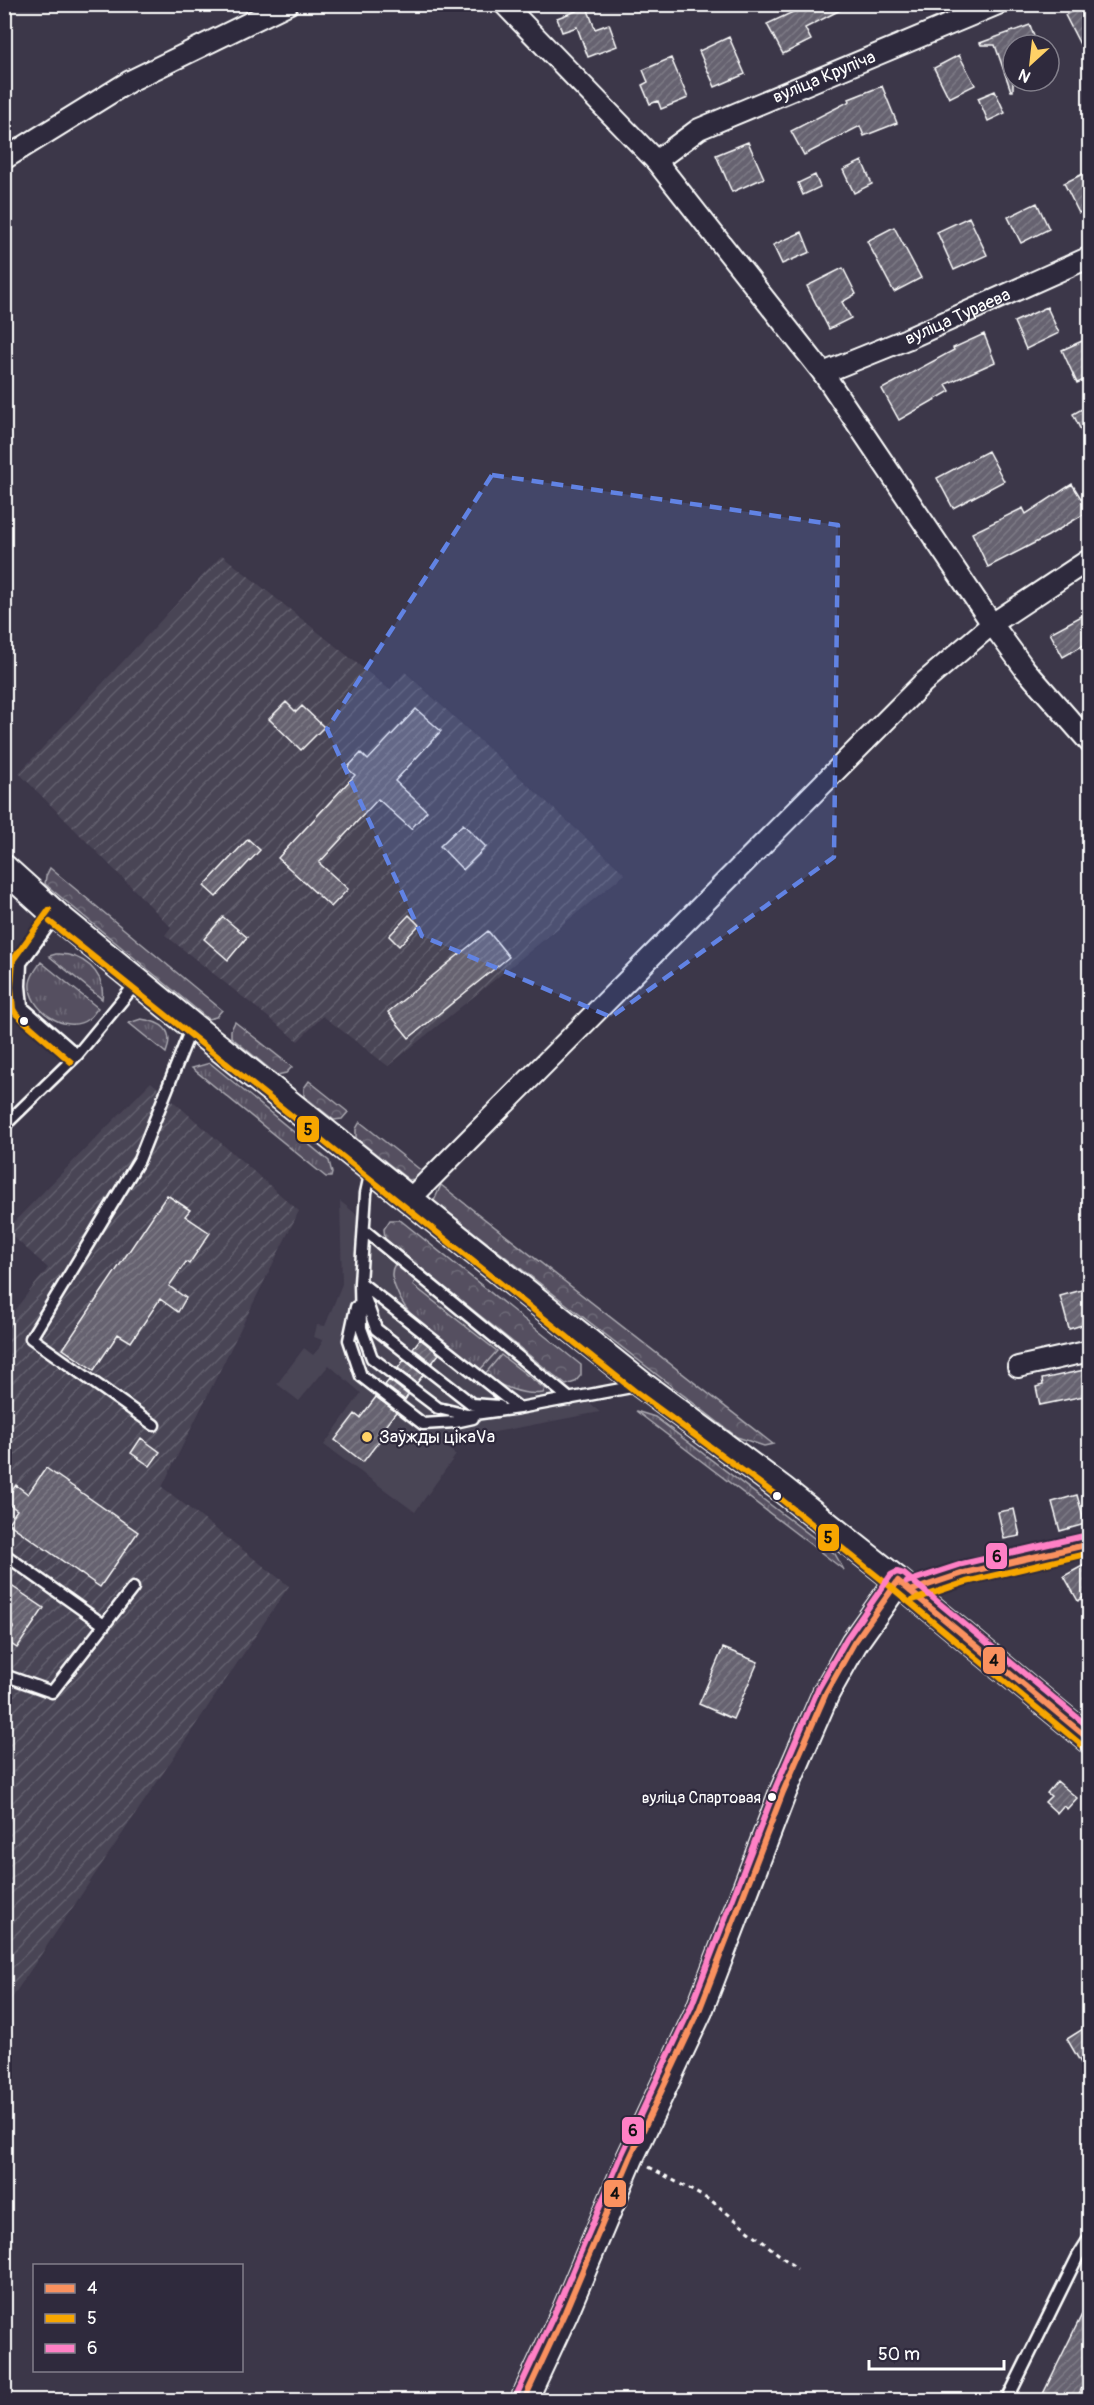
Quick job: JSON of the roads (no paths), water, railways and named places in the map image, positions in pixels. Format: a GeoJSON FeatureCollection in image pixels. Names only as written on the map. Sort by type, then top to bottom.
{"type":"FeatureCollection","features":[{"type":"Feature","properties":{"kind":"street"},"geometry":{"type":"LineString","coordinates":[[4,159],[130,81],[288,4]]}},
{"type":"Feature","properties":{"kind":"street"},"geometry":{"type":"LineString","coordinates":[[504,4],[656,161],[823,373],[992,624],[1025,669],[1089,743]]}},
{"type":"Feature","properties":{"kind":"street","name":"вуліца Крупіча"},"geometry":{"type":"LineString","coordinates":[[656,161],[699,129],[998,4]]}},
{"type":"Feature","properties":{"kind":"street","name":"вуліца Тураева"},"geometry":{"type":"LineString","coordinates":[[823,373],[907,339],[1089,257]]}},
{"type":"Feature","properties":{"kind":"street"},"geometry":{"type":"LineString","coordinates":[[410,1199],[922,683],[992,624],[1089,559]]}},
{"type":"Feature","properties":{"kind":"street"},"geometry":{"type":"LineString","coordinates":[[4,868],[56,915],[371,1170],[642,1385],[782,1489],[904,1586],[1089,1740]]}},
{"type":"Feature","properties":{"kind":"street"},"geometry":{"type":"LineString","coordinates":[[1018,1367],[1089,1352]]}},
{"type":"Feature","properties":{"kind":"street"},"geometry":{"type":"LineString","coordinates":[[524,2400],[565,2312],[630,2158],[699,2011],[783,1792],[826,1693],[854,1643],[904,1586],[1089,1544]]}},
{"type":"Feature","properties":{"kind":"lane"},"geometry":{"type":"LineString","coordinates":[[56,915],[21,963],[22,1006],[77,1055]]}},
{"type":"Feature","properties":{"kind":"lane"},"geometry":{"type":"LineString","coordinates":[[4,1126],[77,1055],[138,981]]}},
{"type":"Feature","properties":{"kind":"lane"},"geometry":{"type":"LineString","coordinates":[[154,1425],[31,1338],[139,1160],[192,1026]]}},
{"type":"Feature","properties":{"kind":"lane"},"geometry":{"type":"LineString","coordinates":[[371,1170],[366,1193],[360,1283],[361,1328],[372,1358],[438,1408],[467,1415],[519,1408]]}},
{"type":"Feature","properties":{"kind":"lane"},"geometry":{"type":"LineString","coordinates":[[364,1230],[570,1399]]}},
{"type":"Feature","properties":{"kind":"lane"},"geometry":{"type":"LineString","coordinates":[[360,1283],[519,1408]]}},
{"type":"Feature","properties":{"kind":"lane"},"geometry":{"type":"LineString","coordinates":[[360,1283],[376,1329],[384,1336],[472,1404],[519,1408]]}},
{"type":"Feature","properties":{"kind":"lane"},"geometry":{"type":"LineString","coordinates":[[360,1283],[349,1340],[361,1376],[423,1424],[455,1422],[642,1385]]}},
{"type":"Feature","properties":{"kind":"lane"},"geometry":{"type":"LineString","coordinates":[[4,1554],[104,1625]]}},
{"type":"Feature","properties":{"kind":"lane"},"geometry":{"type":"LineString","coordinates":[[4,1675],[52,1692],[133,1588]]}},
{"type":"Feature","properties":{"kind":"lane"},"geometry":{"type":"LineString","coordinates":[[1008,2400],[1072,2267],[1089,2237]]}},
{"type":"Feature","properties":{"kind":"place","name":"Заўжды цікаVа"},"geometry":{"type":"Point","coordinates":[367,1437]}},
{"type":"Feature","properties":{"kind":"place","name":"вуліца Спартовая"},"geometry":{"type":"Point","coordinates":[772,1797]}}]}
